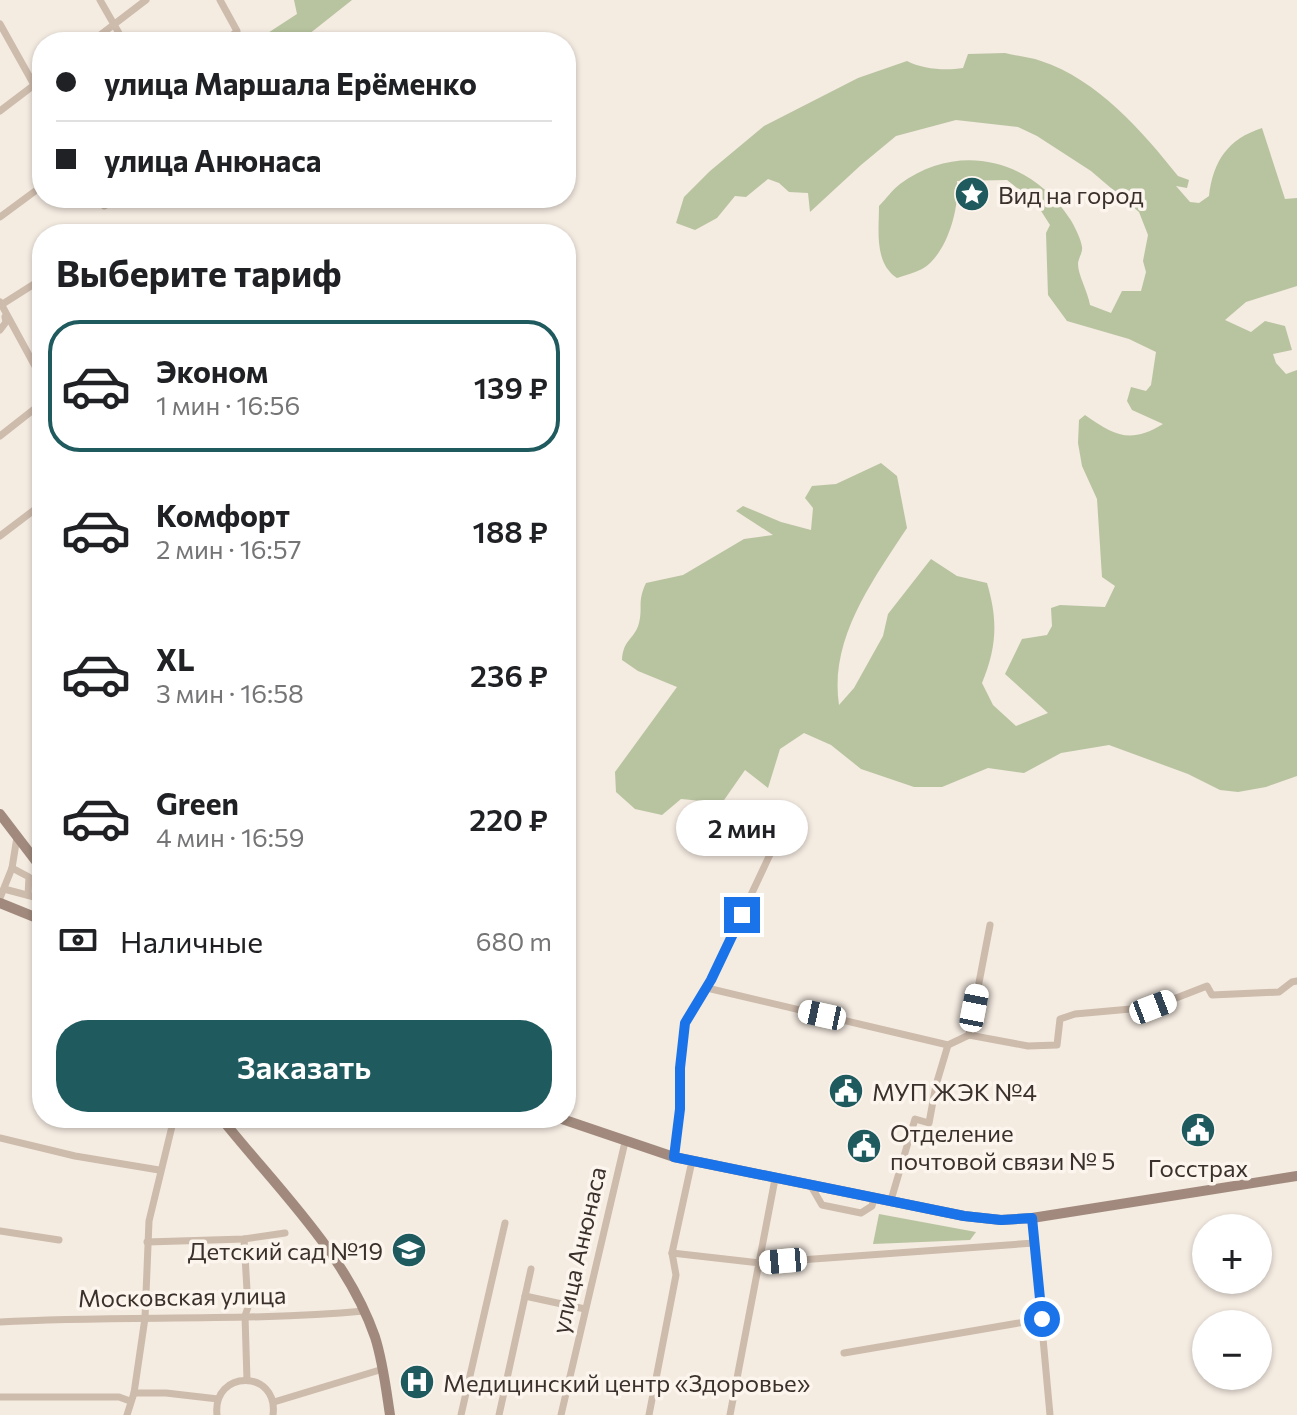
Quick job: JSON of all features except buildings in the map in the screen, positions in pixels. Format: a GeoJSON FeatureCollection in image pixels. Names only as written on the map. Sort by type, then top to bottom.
{"type":"FeatureCollection","features":[{"type":"Feature","properties":{"kind":"main road"},"geometry":{"type":"LineString","coordinates":[[0,814],[32,856]]}},
{"type":"Feature","properties":{"kind":"main road"},"geometry":{"type":"LineString","coordinates":[[0,901],[32,915]]}},
{"type":"Feature","properties":{"kind":"main road"},"geometry":{"type":"LineString","coordinates":[[576,1124],[674,1157],[964,1216],[1001,1220],[1032,1218],[1297,1176]]}},
{"type":"Feature","properties":{"kind":"main road"},"geometry":{"type":"LineString","coordinates":[[229,1128],[320,1240],[346,1278],[375,1338],[390,1415]]}},
{"type":"Feature","properties":{"kind":"street"},"geometry":{"type":"LineString","coordinates":[[100,0],[118,32]]}},
{"type":"Feature","properties":{"kind":"street"},"geometry":{"type":"LineString","coordinates":[[105,32],[146,0]]}},
{"type":"Feature","properties":{"kind":"street"},"geometry":{"type":"LineString","coordinates":[[220,0],[236,32]]}},
{"type":"Feature","properties":{"kind":"street"},"geometry":{"type":"LineString","coordinates":[[0,24],[32,81]]}},
{"type":"Feature","properties":{"kind":"street"},"geometry":{"type":"LineString","coordinates":[[0,111],[32,87]]}},
{"type":"Feature","properties":{"kind":"street"},"geometry":{"type":"LineString","coordinates":[[0,217],[32,193]]}},
{"type":"Feature","properties":{"kind":"street"},"geometry":{"type":"LineString","coordinates":[[0,302],[32,284]]}},
{"type":"Feature","properties":{"kind":"street"},"geometry":{"type":"LineString","coordinates":[[0,302],[6,322],[0,330]]}},
{"type":"Feature","properties":{"kind":"street"},"geometry":{"type":"LineString","coordinates":[[0,302],[32,361]]}},
{"type":"Feature","properties":{"kind":"street"},"geometry":{"type":"LineString","coordinates":[[0,436],[32,411]]}},
{"type":"Feature","properties":{"kind":"street"},"geometry":{"type":"LineString","coordinates":[[0,536],[32,512]]}},
{"type":"Feature","properties":{"kind":"street"},"geometry":{"type":"LineString","coordinates":[[0,901],[12,868],[17,837]]}},
{"type":"Feature","properties":{"kind":"street"},"geometry":{"type":"LineString","coordinates":[[674,1157],[685,1023],[707,988],[773,848]]}},
{"type":"Feature","properties":{"kind":"street"},"geometry":{"type":"LineString","coordinates":[[12,868],[29,877],[28,895]]}},
{"type":"Feature","properties":{"kind":"street"},"geometry":{"type":"LineString","coordinates":[[4,889],[32,896]]}},
{"type":"Feature","properties":{"kind":"street"},"geometry":{"type":"LineString","coordinates":[[969,1035],[990,925]]}},
{"type":"Feature","properties":{"kind":"street"},"geometry":{"type":"LineString","coordinates":[[707,988],[948,1045],[969,1035],[1028,1046],[1057,1045],[1060,1019],[1075,1014],[1153,1007],[1207,986],[1212,995],[1265,993],[1279,992],[1297,981]]}},
{"type":"Feature","properties":{"kind":"street"},"geometry":{"type":"LineString","coordinates":[[891,1200],[915,1119],[929,1123],[948,1045]]}},
{"type":"Feature","properties":{"kind":"street"},"geometry":{"type":"LineString","coordinates":[[127,1415],[145,1318],[147,1242],[159,1170],[171,1128]]}},
{"type":"Feature","properties":{"kind":"street"},"geometry":{"type":"LineString","coordinates":[[0,1138],[75,1156],[159,1170]]}},
{"type":"Feature","properties":{"kind":"street","name":"улица Анюнаса"},"geometry":{"type":"LineString","coordinates":[[561,1415],[625,1142]]}},
{"type":"Feature","properties":{"kind":"street"},"geometry":{"type":"LineString","coordinates":[[649,1415],[676,1275],[672,1253],[692,1161]]}},
{"type":"Feature","properties":{"kind":"street"},"geometry":{"type":"LineString","coordinates":[[730,1415],[775,1179]]}},
{"type":"Feature","properties":{"kind":"street"},"geometry":{"type":"LineString","coordinates":[[811,1186],[822,1205],[861,1213],[872,1206],[874,1197]]}},
{"type":"Feature","properties":{"kind":"street"},"geometry":{"type":"LineString","coordinates":[[1032,1218],[1050,1415]]}},
{"type":"Feature","properties":{"kind":"street"},"geometry":{"type":"LineString","coordinates":[[461,1415],[505,1223]]}},
{"type":"Feature","properties":{"kind":"street"},"geometry":{"type":"LineString","coordinates":[[0,1231],[59,1240]]}},
{"type":"Feature","properties":{"kind":"street"},"geometry":{"type":"LineString","coordinates":[[147,1242],[244,1239],[285,1233]]}},
{"type":"Feature","properties":{"kind":"street"},"geometry":{"type":"LineString","coordinates":[[244,1239],[248,1307],[245,1316],[247,1380]]}},
{"type":"Feature","properties":{"kind":"street"},"geometry":{"type":"LineString","coordinates":[[672,1253],[760,1263],[1034,1243]]}},
{"type":"Feature","properties":{"kind":"street"},"geometry":{"type":"LineString","coordinates":[[499,1415],[531,1269]]}},
{"type":"Feature","properties":{"kind":"street"},"geometry":{"type":"LineString","coordinates":[[525,1296],[585,1309]]}},
{"type":"Feature","properties":{"kind":"street","name":"Московская улица"},"geometry":{"type":"LineString","coordinates":[[0,1322],[48,1318],[364,1311]]}},
{"type":"Feature","properties":{"kind":"street"},"geometry":{"type":"LineString","coordinates":[[844,1353],[1042,1319]]}},
{"type":"Feature","properties":{"kind":"street"},"geometry":{"type":"LineString","coordinates":[[274,1402],[383,1369]]}},
{"type":"Feature","properties":{"kind":"street"},"geometry":{"type":"LineString","coordinates":[[217,1415],[218,1399],[224,1389],[234,1382],[247,1380],[259,1383],[268,1391],[274,1402],[273,1415]]}},
{"type":"Feature","properties":{"kind":"street"},"geometry":{"type":"LineString","coordinates":[[0,1397],[132,1397],[166,1393],[218,1399]]}},
{"type":"Feature","properties":{"kind":"green space"},"geometry":{"type":"Polygon","coordinates":[[[294,0],[352,0],[312,32],[269,32],[297,14],[294,0]]]}},
{"type":"Feature","properties":{"kind":"green space"},"geometry":{"type":"Polygon","coordinates":[[[1005,53],[1062,69],[1100,94],[1134,125],[1178,176],[1189,180],[1187,188],[1176,186],[1190,202],[1199,203],[1209,196],[1214,172],[1231,145],[1262,128],[1285,199],[1297,198],[1297,286],[1246,302],[1225,320],[1251,332],[1265,321],[1285,326],[1292,350],[1273,354],[1286,374],[1297,370],[1297,776],[1266,787],[1238,792],[1220,790],[1188,774],[1109,745],[1061,753],[1024,773],[988,768],[942,787],[914,787],[861,769],[831,745],[804,733],[780,749],[768,788],[745,770],[722,803],[681,799],[662,815],[635,809],[616,792],[615,772],[677,687],[638,671],[622,660],[639,623],[643,590],[646,583],[683,575],[744,539],[773,535],[736,511],[743,506],[781,522],[811,530],[813,508],[805,498],[812,486],[836,484],[881,463],[897,476],[907,528],[868,589],[847,634],[838,681],[839,705],[854,688],[883,636],[888,614],[931,559],[957,576],[987,583],[994,633],[991,657],[982,683],[993,705],[1016,726],[1048,713],[1005,674],[1022,639],[1047,635],[1052,626],[1051,608],[1060,605],[1105,607],[1115,586],[1102,577],[1097,499],[1082,466],[1078,443],[1079,420],[1085,415],[1123,435],[1141,434],[1163,424],[1132,410],[1127,401],[1131,387],[1146,391],[1151,385],[1156,352],[1129,339],[1067,321],[1048,295],[1046,233],[1050,225],[1036,203],[1007,180],[957,181],[954,217],[945,242],[922,269],[897,278],[884,264],[881,255],[879,206],[900,184],[946,163],[969,160],[1015,170],[1035,182],[1070,219],[1081,244],[1078,268],[1090,305],[1111,313],[1122,291],[1141,291],[1146,272],[1143,261],[1148,235],[1139,212],[1091,171],[1037,136],[1018,127],[956,120],[896,136],[810,212],[808,193],[789,192],[768,179],[746,197],[735,196],[717,218],[695,230],[676,223],[684,197],[764,126],[858,78],[907,61],[927,68],[956,69],[963,68],[968,54],[1005,53]]]}},
{"type":"Feature","properties":{"kind":"green space"},"geometry":{"type":"Polygon","coordinates":[[[879,1214],[976,1232],[970,1240],[873,1244],[879,1214]]]}},
{"type":"Feature","properties":{"kind":"place","name":"Вид на город"},"geometry":{"type":"Point","coordinates":[972,194]}},
{"type":"Feature","properties":{"kind":"place","name":"МУП ЖЭК №4"},"geometry":{"type":"Point","coordinates":[846,1091]}},
{"type":"Feature","properties":{"kind":"place","name":"Госстрах"},"geometry":{"type":"Point","coordinates":[1198,1130]}},
{"type":"Feature","properties":{"kind":"place","name":"Отделение почтовой связи № 5"},"geometry":{"type":"Point","coordinates":[864,1146]}},
{"type":"Feature","properties":{"kind":"place","name":"Детский сад №19"},"geometry":{"type":"Point","coordinates":[409,1250]}},
{"type":"Feature","properties":{"kind":"place","name":"Медицинский центр «Здоровье»"},"geometry":{"type":"Point","coordinates":[417,1382]}},
{"type":"Feature","properties":{"kind":"route"},"geometry":{"type":"LineString","coordinates":[[742,915],[711,980],[685,1023],[674,1157],[964,1216],[1001,1220],[1032,1218],[1042,1319]]}}]}
